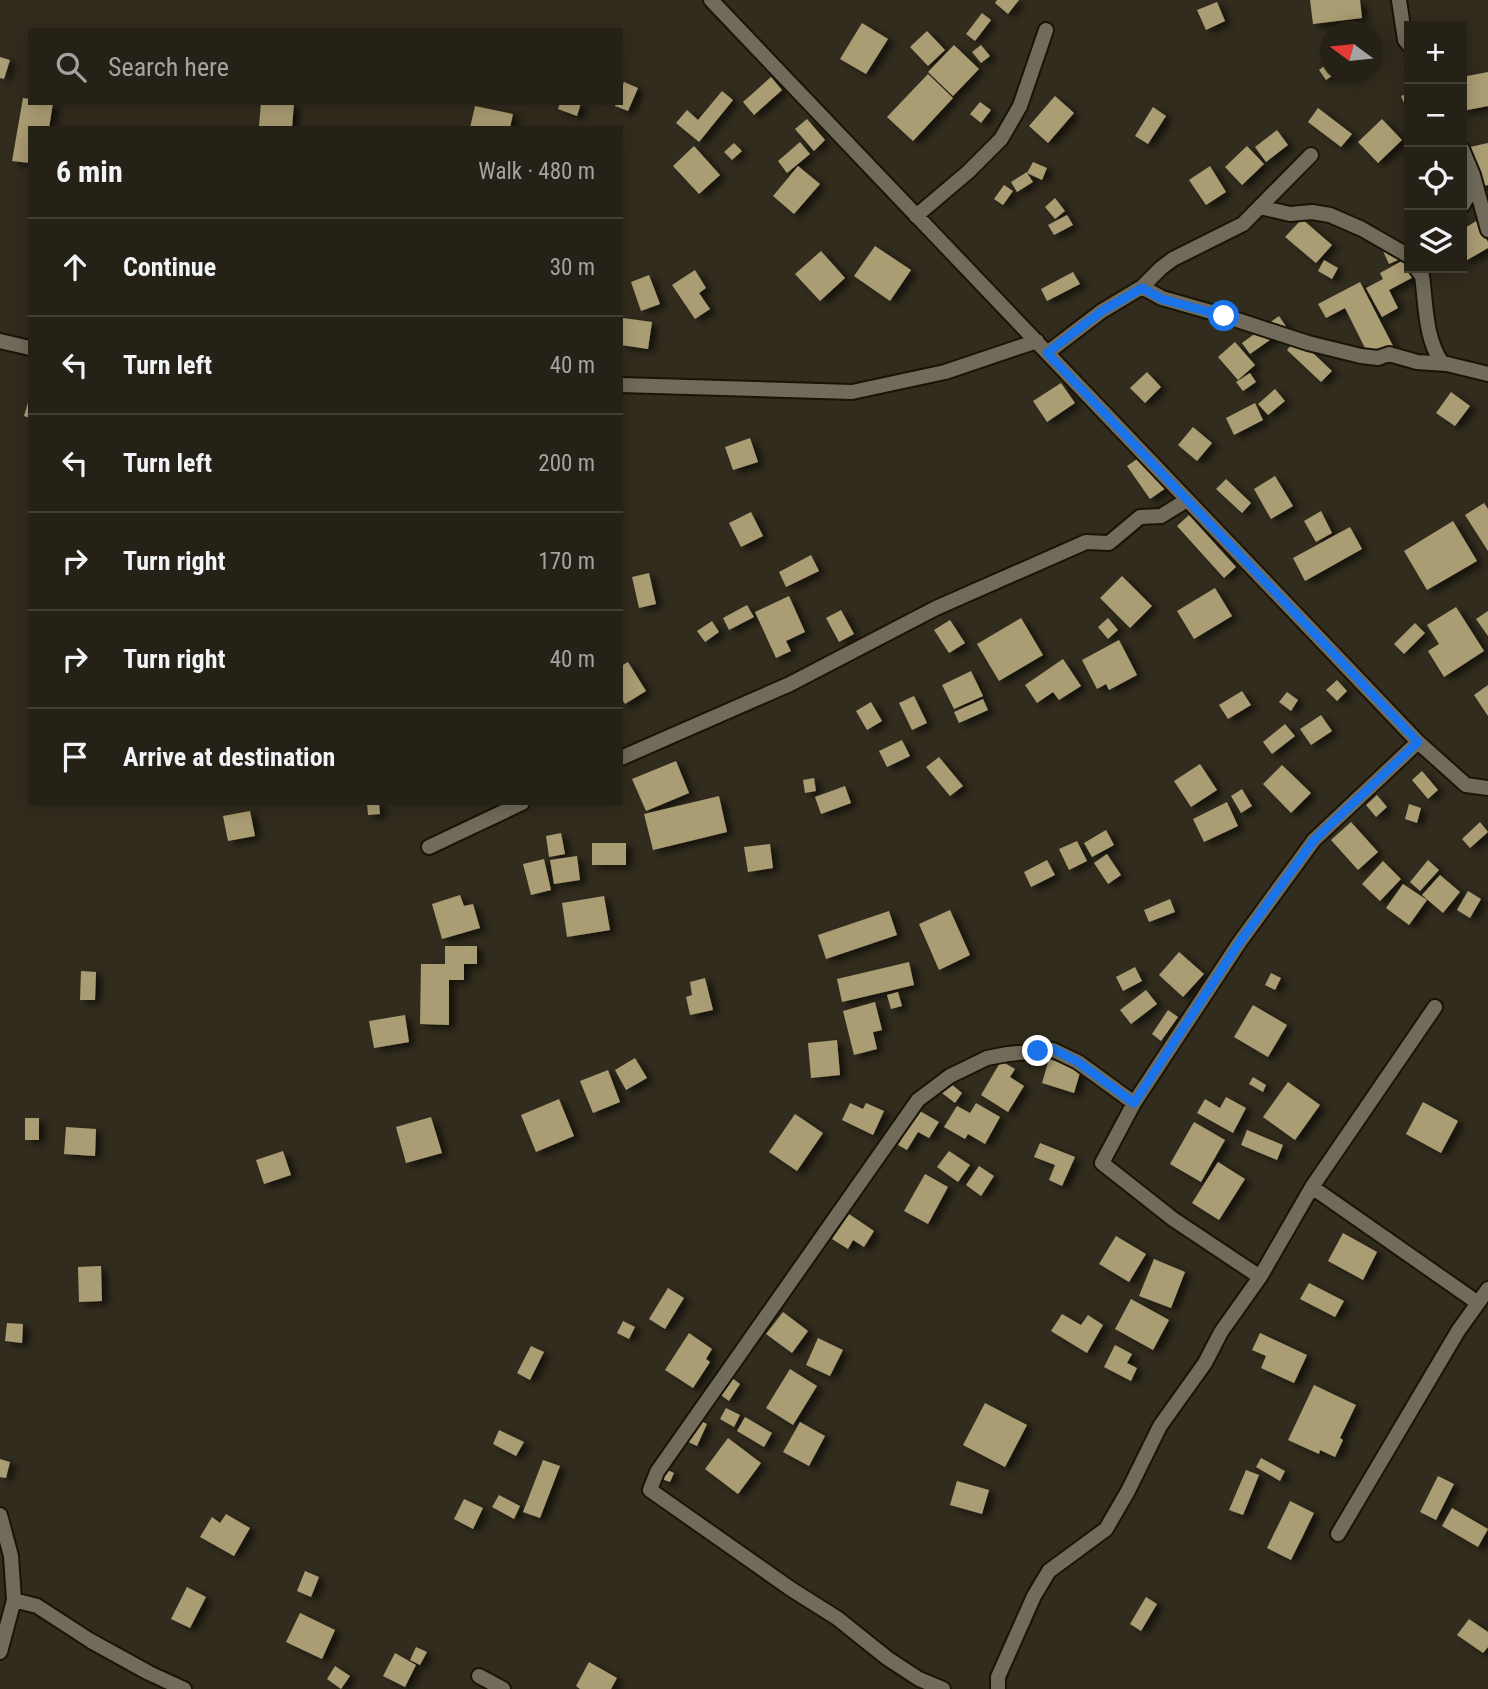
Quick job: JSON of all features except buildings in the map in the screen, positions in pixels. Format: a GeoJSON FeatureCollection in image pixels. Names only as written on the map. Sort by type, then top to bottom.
{"type":"FeatureCollection","features":[{"type":"Feature","properties":{"kind":"street"},"geometry":{"type":"LineString","coordinates":[[711,0],[1418,742],[1466,785],[1488,788]]}},
{"type":"Feature","properties":{"kind":"street"},"geometry":{"type":"LineString","coordinates":[[1399,0],[1404,33]]}},
{"type":"Feature","properties":{"kind":"street"},"geometry":{"type":"LineString","coordinates":[[916,216],[968,172],[1001,139],[1020,106],[1046,30]]}},
{"type":"Feature","properties":{"kind":"street"},"geometry":{"type":"LineString","coordinates":[[1047,353],[1102,311],[1142,288],[1173,259],[1243,224],[1311,155]]}},
{"type":"Feature","properties":{"kind":"street"},"geometry":{"type":"LineString","coordinates":[[1467,161],[1488,230]]}},
{"type":"Feature","properties":{"kind":"street"},"geometry":{"type":"LineString","coordinates":[[1467,198],[1473,175]]}},
{"type":"Feature","properties":{"kind":"street"},"geometry":{"type":"LineString","coordinates":[[1261,207],[1290,214],[1312,212],[1330,215],[1362,229],[1404,253]]}},
{"type":"Feature","properties":{"kind":"street"},"geometry":{"type":"LineString","coordinates":[[1420,273],[1430,338],[1434,352],[1442,363]]}},
{"type":"Feature","properties":{"kind":"street"},"geometry":{"type":"LineString","coordinates":[[1142,288],[1162,299],[1308,343],[1361,356],[1378,358],[1389,354],[1488,374]]}},
{"type":"Feature","properties":{"kind":"street"},"geometry":{"type":"LineString","coordinates":[[0,341],[28,348]]}},
{"type":"Feature","properties":{"kind":"street"},"geometry":{"type":"LineString","coordinates":[[623,385],[852,392],[945,372],[1037,341]]}},
{"type":"Feature","properties":{"kind":"street"},"geometry":{"type":"LineString","coordinates":[[623,757],[790,684],[936,608],[1086,542],[1109,543],[1140,517],[1161,516],[1187,500]]}},
{"type":"Feature","properties":{"kind":"street"},"geometry":{"type":"LineString","coordinates":[[1259,1277],[1173,1219],[1102,1163],[1134,1103],[1239,943],[1314,840],[1418,742]]}},
{"type":"Feature","properties":{"kind":"street"},"geometry":{"type":"LineString","coordinates":[[429,846],[518,805]]}},
{"type":"Feature","properties":{"kind":"street"},"geometry":{"type":"LineString","coordinates":[[998,1689],[998,1676],[1034,1596],[1049,1571],[1106,1529],[1160,1426],[1205,1363],[1221,1332],[1259,1277],[1312,1187],[1435,1007]]}},
{"type":"Feature","properties":{"kind":"street"},"geometry":{"type":"LineString","coordinates":[[943,1689],[919,1679],[887,1658],[837,1618],[650,1490],[657,1472],[918,1100],[950,1076],[987,1058],[1053,1049],[1078,1062],[1134,1103]]}},
{"type":"Feature","properties":{"kind":"street"},"geometry":{"type":"LineString","coordinates":[[1312,1187],[1478,1303]]}},
{"type":"Feature","properties":{"kind":"street"},"geometry":{"type":"LineString","coordinates":[[1338,1534],[1458,1331],[1488,1289]]}},
{"type":"Feature","properties":{"kind":"street"},"geometry":{"type":"LineString","coordinates":[[0,1514],[11,1556],[14,1600],[0,1652]]}},
{"type":"Feature","properties":{"kind":"street"},"geometry":{"type":"LineString","coordinates":[[14,1600],[37,1606],[149,1673],[184,1689]]}},
{"type":"Feature","properties":{"kind":"street"},"geometry":{"type":"LineString","coordinates":[[479,1676],[503,1689]]}},
{"type":"Feature","properties":{"kind":"route"},"geometry":{"type":"LineString","coordinates":[[1038,1051],[1053,1049],[1078,1062],[1134,1103],[1239,943],[1314,840],[1418,742],[1047,353],[1102,311],[1142,288],[1162,299],[1224,316]]}}]}
